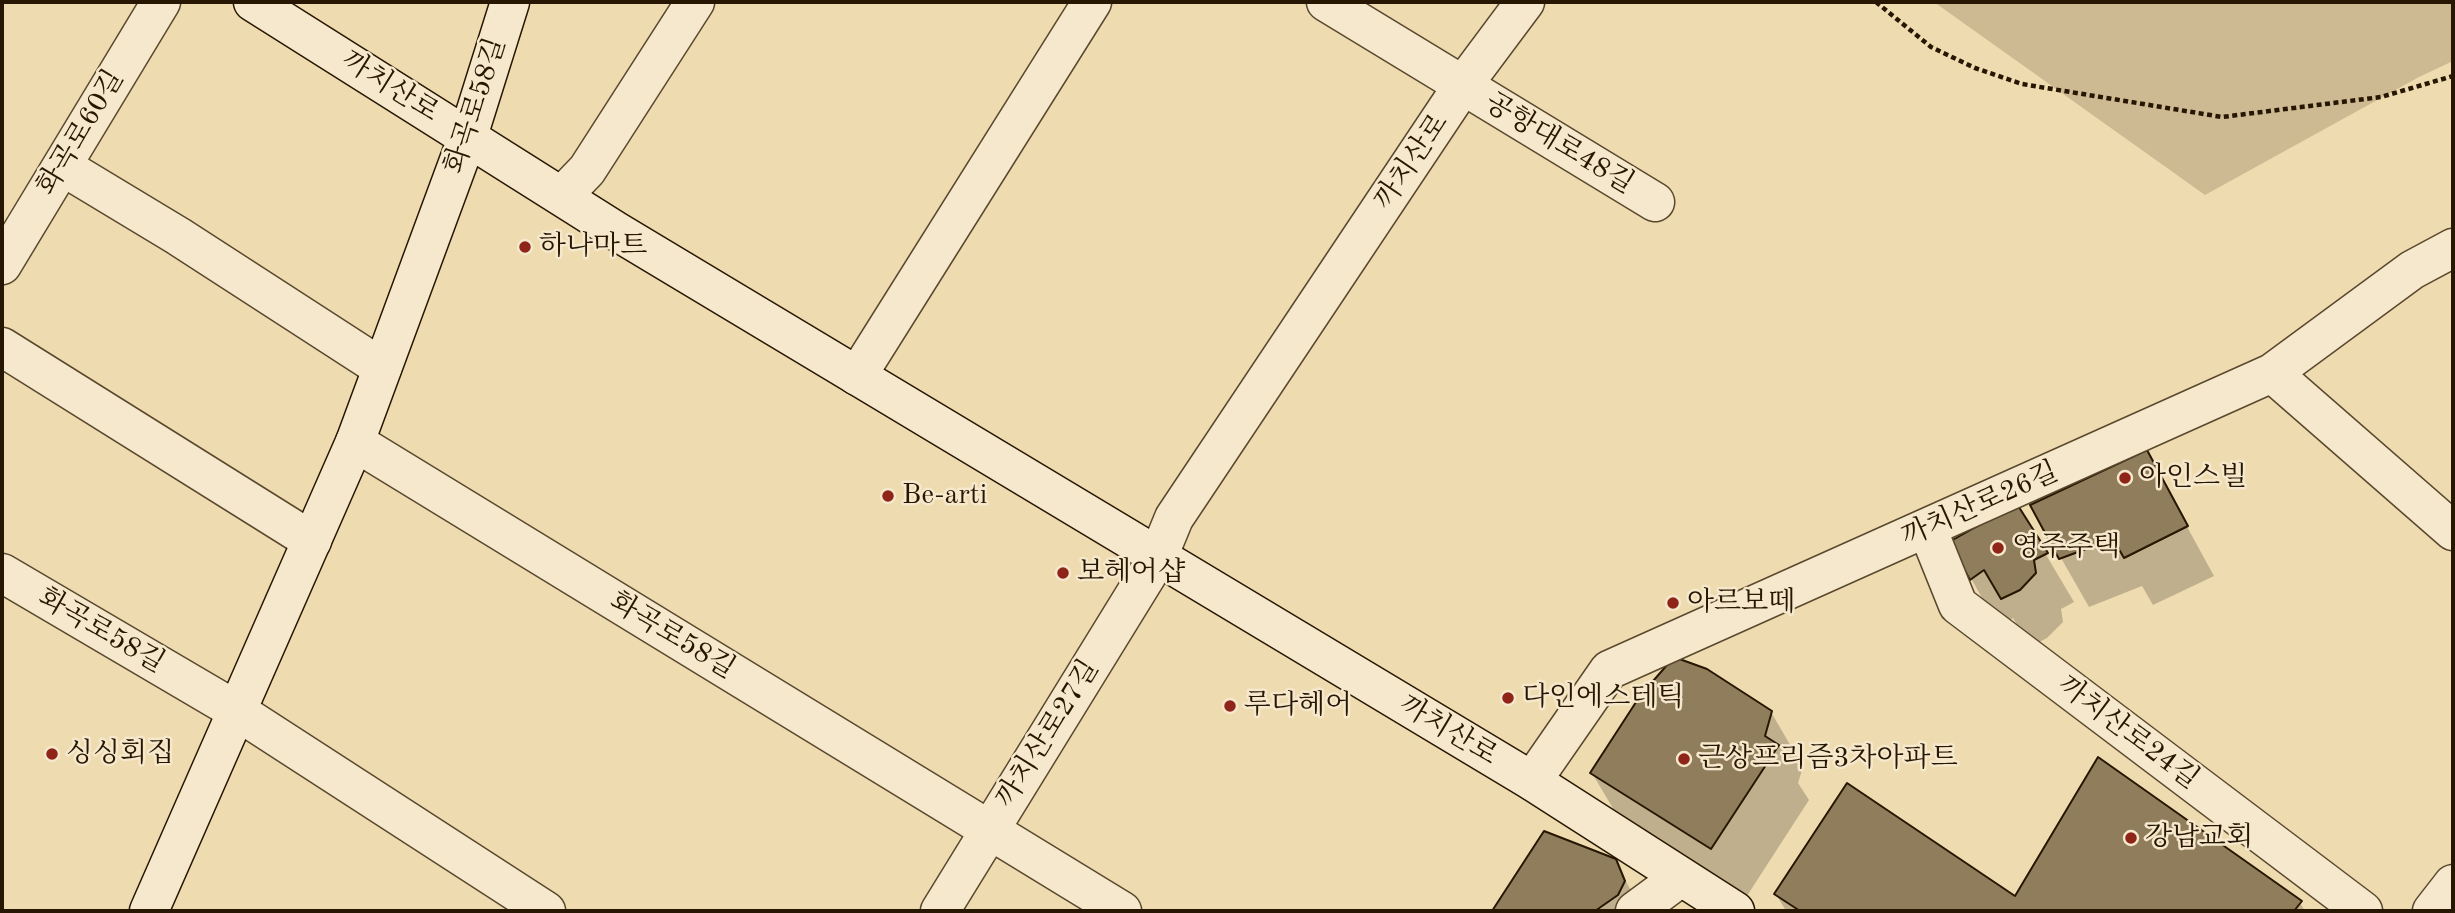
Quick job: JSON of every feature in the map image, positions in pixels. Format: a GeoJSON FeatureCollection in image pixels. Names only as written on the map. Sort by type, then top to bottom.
{"type":"FeatureCollection","features":[{"type":"Feature","properties":{"kind":"street","name":"화곡로60길"},"geometry":{"type":"LineString","coordinates":[[2,265],[14,216],[62,166],[161,2]]}},
{"type":"Feature","properties":{"kind":"street","name":"까치산로"},"geometry":{"type":"LineString","coordinates":[[253,2],[562,196],[857,376],[1532,781],[1735,911]]}},
{"type":"Feature","properties":{"kind":"street","name":"화곡로58길"},"geometry":{"type":"LineString","coordinates":[[149,911],[355,442],[468,136],[510,2]]}},
{"type":"Feature","properties":{"kind":"street"},"geometry":{"type":"LineString","coordinates":[[562,196],[587,170],[695,2]]}},
{"type":"Feature","properties":{"kind":"street"},"geometry":{"type":"LineString","coordinates":[[857,376],[1092,2]]}},
{"type":"Feature","properties":{"kind":"street","name":"공항대로48길"},"geometry":{"type":"LineString","coordinates":[[1326,2],[1655,202]]}},
{"type":"Feature","properties":{"kind":"street","name":"공항대로48길"},"geometry":{"type":"LineString","coordinates":[[1463,85],[1525,2]]}},
{"type":"Feature","properties":{"kind":"street","name":"까치산로"},"geometry":{"type":"LineString","coordinates":[[1158,557],[1174,518],[1463,85]]}},
{"type":"Feature","properties":{"kind":"street"},"geometry":{"type":"LineString","coordinates":[[62,166],[178,236],[382,368]]}},
{"type":"Feature","properties":{"kind":"street","name":"까치산로26길"},"geometry":{"type":"LineString","coordinates":[[1532,781],[1609,670],[2272,373],[2412,270],[2453,248]]}},
{"type":"Feature","properties":{"kind":"street"},"geometry":{"type":"LineString","coordinates":[[2,347],[312,541]]}},
{"type":"Feature","properties":{"kind":"street"},"geometry":{"type":"LineString","coordinates":[[2272,373],[2453,531]]}},
{"type":"Feature","properties":{"kind":"street","name":"화곡로58길"},"geometry":{"type":"LineString","coordinates":[[355,442],[1122,911]]}},
{"type":"Feature","properties":{"kind":"street","name":"까치산로24길"},"geometry":{"type":"LineString","coordinates":[[1927,528],[1958,605],[2363,911]]}},
{"type":"Feature","properties":{"kind":"street","name":"까치산로27길"},"geometry":{"type":"LineString","coordinates":[[940,911],[1158,557]]}},
{"type":"Feature","properties":{"kind":"street","name":"화곡로58길"},"geometry":{"type":"LineString","coordinates":[[2,573],[237,711],[546,911]]}},
{"type":"Feature","properties":{"kind":"street"},"geometry":{"type":"LineString","coordinates":[[1635,911],[1681,877]]}},
{"type":"Feature","properties":{"kind":"street"},"geometry":{"type":"LineString","coordinates":[[2432,911],[2453,884]]}},
{"type":"Feature","properties":{"kind":"path"},"geometry":{"type":"LineString","coordinates":[[1876,2],[1931,47],[1975,68],[2022,84],[2222,117],[2381,97],[2453,76]]}},
{"type":"Feature","properties":{"kind":"shaded area"},"geometry":{"type":"Polygon","coordinates":[[[1934,2],[2453,2],[2453,61],[2205,195],[1934,2]]]}},
{"type":"Feature","properties":{"kind":"building","name":"아인스빌"},"geometry":{"type":"Polygon","coordinates":[[[2147,450],[2188,526],[2124,558],[2113,539],[2059,559],[2030,505],[2147,450]]]}},
{"type":"Feature","properties":{"kind":"building","name":"영주주택"},"geometry":{"type":"Polygon","coordinates":[[[2017,504],[2048,553],[2034,560],[2036,573],[2020,590],[2001,599],[1984,570],[1970,580],[1949,542],[2017,504]]]}},
{"type":"Feature","properties":{"kind":"building","name":"근상프리즘3차아파트"},"geometry":{"type":"Polygon","coordinates":[[[1674,657],[1707,669],[1772,711],[1765,736],[1779,745],[1711,849],[1590,773],[1640,696],[1674,657]]]}},
{"type":"Feature","properties":{"kind":"building","name":"강남교회"},"geometry":{"type":"Polygon","coordinates":[[[2098,757],[2302,901],[2294,911],[1800,911],[1774,894],[1847,783],[2015,896],[2098,757]]]}},
{"type":"Feature","properties":{"kind":"building"},"geometry":{"type":"Polygon","coordinates":[[[1544,831],[1616,859],[1625,881],[1618,895],[1595,911],[1492,911],[1544,831]]]}},
{"type":"Feature","properties":{"kind":"place","name":"하나마트"},"geometry":{"type":"Point","coordinates":[525,247]}},
{"type":"Feature","properties":{"kind":"place","name":"아인스빌"},"geometry":{"type":"Point","coordinates":[2125,478]}},
{"type":"Feature","properties":{"kind":"place","name":"Be-arti"},"geometry":{"type":"Point","coordinates":[888,496]}},
{"type":"Feature","properties":{"kind":"place","name":"영주주택"},"geometry":{"type":"Point","coordinates":[1998,548]}},
{"type":"Feature","properties":{"kind":"place","name":"보헤어샵"},"geometry":{"type":"Point","coordinates":[1063,573]}},
{"type":"Feature","properties":{"kind":"place","name":"아르보떼"},"geometry":{"type":"Point","coordinates":[1673,603]}},
{"type":"Feature","properties":{"kind":"place","name":"다인에스테틱"},"geometry":{"type":"Point","coordinates":[1508,698]}},
{"type":"Feature","properties":{"kind":"place","name":"루다헤어"},"geometry":{"type":"Point","coordinates":[1230,706]}},
{"type":"Feature","properties":{"kind":"place","name":"싱싱회집"},"geometry":{"type":"Point","coordinates":[52,754]}},
{"type":"Feature","properties":{"kind":"place","name":"근상프리즘3차아파트"},"geometry":{"type":"Point","coordinates":[1684,759]}},
{"type":"Feature","properties":{"kind":"place","name":"강남교회"},"geometry":{"type":"Point","coordinates":[2131,838]}}]}
